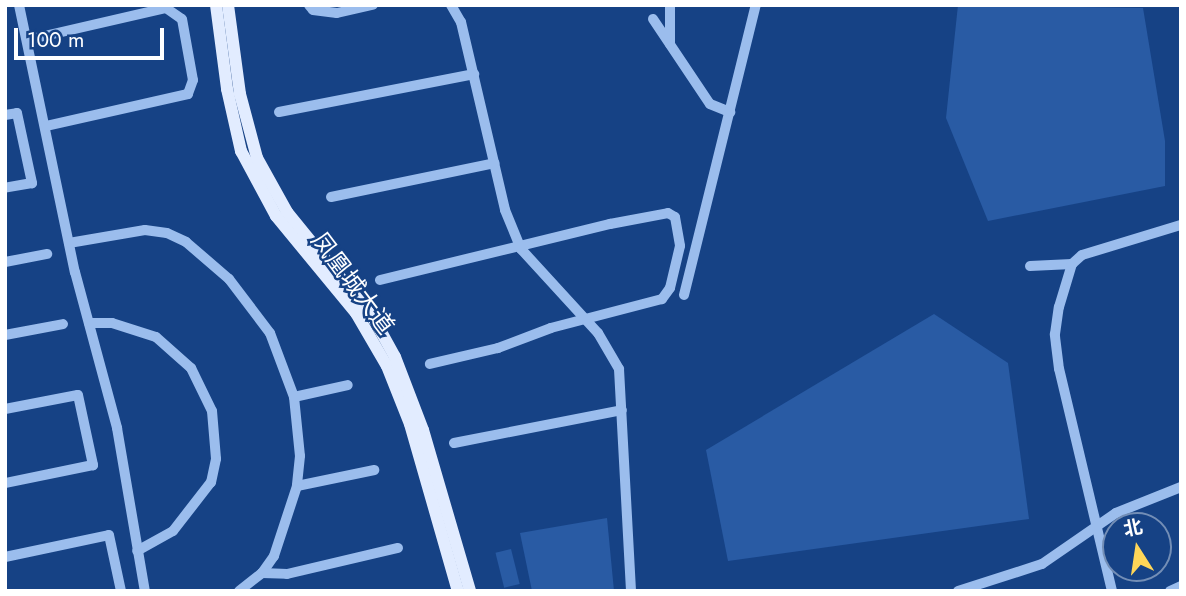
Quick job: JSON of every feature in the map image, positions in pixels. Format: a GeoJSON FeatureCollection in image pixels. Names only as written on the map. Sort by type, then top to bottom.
{"type":"FeatureCollection","features":[{"type":"Feature","properties":{"kind":"main road","name":"凤凰城大道"},"geometry":{"type":"LineString","coordinates":[[216,5],[227,89],[242,151],[276,216],[356,313],[387,366],[410,424],[458,591]]}},
{"type":"Feature","properties":{"kind":"main road","name":"凤凰城大道"},"geometry":{"type":"LineString","coordinates":[[228,5],[240,94],[257,158],[287,212],[374,318],[395,357],[414,401],[470,591]]}},
{"type":"Feature","properties":{"kind":"street"},"geometry":{"type":"LineString","coordinates":[[19,5],[69,243],[117,428],[145,591]]}},
{"type":"Feature","properties":{"kind":"street"},"geometry":{"type":"LineString","coordinates":[[309,5],[313,10],[337,13],[373,5]]}},
{"type":"Feature","properties":{"kind":"street"},"geometry":{"type":"LineString","coordinates":[[451,5],[461,22],[505,210],[522,249],[611,350],[619,369],[631,591]]}},
{"type":"Feature","properties":{"kind":"street"},"geometry":{"type":"LineString","coordinates":[[670,5],[670,44]]}},
{"type":"Feature","properties":{"kind":"street"},"geometry":{"type":"LineString","coordinates":[[684,295],[756,5]]}},
{"type":"Feature","properties":{"kind":"street"},"geometry":{"type":"LineString","coordinates":[[27,40],[166,8],[182,19],[193,80],[188,94],[46,126]]}},
{"type":"Feature","properties":{"kind":"street"},"geometry":{"type":"LineString","coordinates":[[653,19],[710,104],[730,112]]}},
{"type":"Feature","properties":{"kind":"street"},"geometry":{"type":"LineString","coordinates":[[279,112],[474,74]]}},
{"type":"Feature","properties":{"kind":"street"},"geometry":{"type":"LineString","coordinates":[[5,115],[17,113],[32,183],[5,188]]}},
{"type":"Feature","properties":{"kind":"street"},"geometry":{"type":"LineString","coordinates":[[331,197],[495,163]]}},
{"type":"Feature","properties":{"kind":"street"},"geometry":{"type":"LineString","coordinates":[[380,280],[522,249],[651,215],[668,213],[676,217],[680,246],[666,295],[498,348],[430,364]]}},
{"type":"Feature","properties":{"kind":"street"},"geometry":{"type":"LineString","coordinates":[[1030,265],[1072,264],[1101,246],[1181,225]]}},
{"type":"Feature","properties":{"kind":"street"},"geometry":{"type":"LineString","coordinates":[[69,243],[145,230],[186,242],[251,304],[275,343],[294,397],[299,446],[297,486],[282,537],[262,573],[239,591]]}},
{"type":"Feature","properties":{"kind":"street"},"geometry":{"type":"LineString","coordinates":[[5,262],[47,254]]}},
{"type":"Feature","properties":{"kind":"street"},"geometry":{"type":"LineString","coordinates":[[1072,264],[1055,334],[1063,389],[1112,591]]}},
{"type":"Feature","properties":{"kind":"street"},"geometry":{"type":"LineString","coordinates":[[89,323],[135,328],[156,337],[191,368],[212,411],[216,435],[211,482],[173,531],[137,551]]}},
{"type":"Feature","properties":{"kind":"street"},"geometry":{"type":"LineString","coordinates":[[5,335],[63,324]]}},
{"type":"Feature","properties":{"kind":"street"},"geometry":{"type":"LineString","coordinates":[[294,397],[348,385]]}},
{"type":"Feature","properties":{"kind":"street"},"geometry":{"type":"LineString","coordinates":[[5,409],[78,394],[93,465],[5,483]]}},
{"type":"Feature","properties":{"kind":"street"},"geometry":{"type":"LineString","coordinates":[[454,443],[622,410]]}},
{"type":"Feature","properties":{"kind":"street"},"geometry":{"type":"LineString","coordinates":[[297,486],[374,470]]}},
{"type":"Feature","properties":{"kind":"street"},"geometry":{"type":"LineString","coordinates":[[958,591],[1042,564],[1139,500],[1181,486]]}},
{"type":"Feature","properties":{"kind":"street"},"geometry":{"type":"LineString","coordinates":[[5,558],[108,535],[121,591]]}},
{"type":"Feature","properties":{"kind":"street"},"geometry":{"type":"LineString","coordinates":[[262,573],[287,574],[398,548]]}},
{"type":"Feature","properties":{"kind":"street"},"geometry":{"type":"LineString","coordinates":[[1170,591],[1181,586]]}},
{"type":"Feature","properties":{"kind":"shaded area"},"geometry":{"type":"Polygon","coordinates":[[[958,5],[1143,8],[1165,141],[1165,186],[988,221],[946,118],[958,5]]]}},
{"type":"Feature","properties":{"kind":"shaded area"},"geometry":{"type":"Polygon","coordinates":[[[934,314],[1008,363],[1029,519],[728,561],[706,450],[934,314]]]}},
{"type":"Feature","properties":{"kind":"shaded area"},"geometry":{"type":"Polygon","coordinates":[[[607,518],[614,591],[532,591],[520,533],[607,518]]]}},
{"type":"Feature","properties":{"kind":"shaded area"},"geometry":{"type":"Polygon","coordinates":[[[511,549],[520,584],[504,588],[495,553],[511,549]]]}}]}
